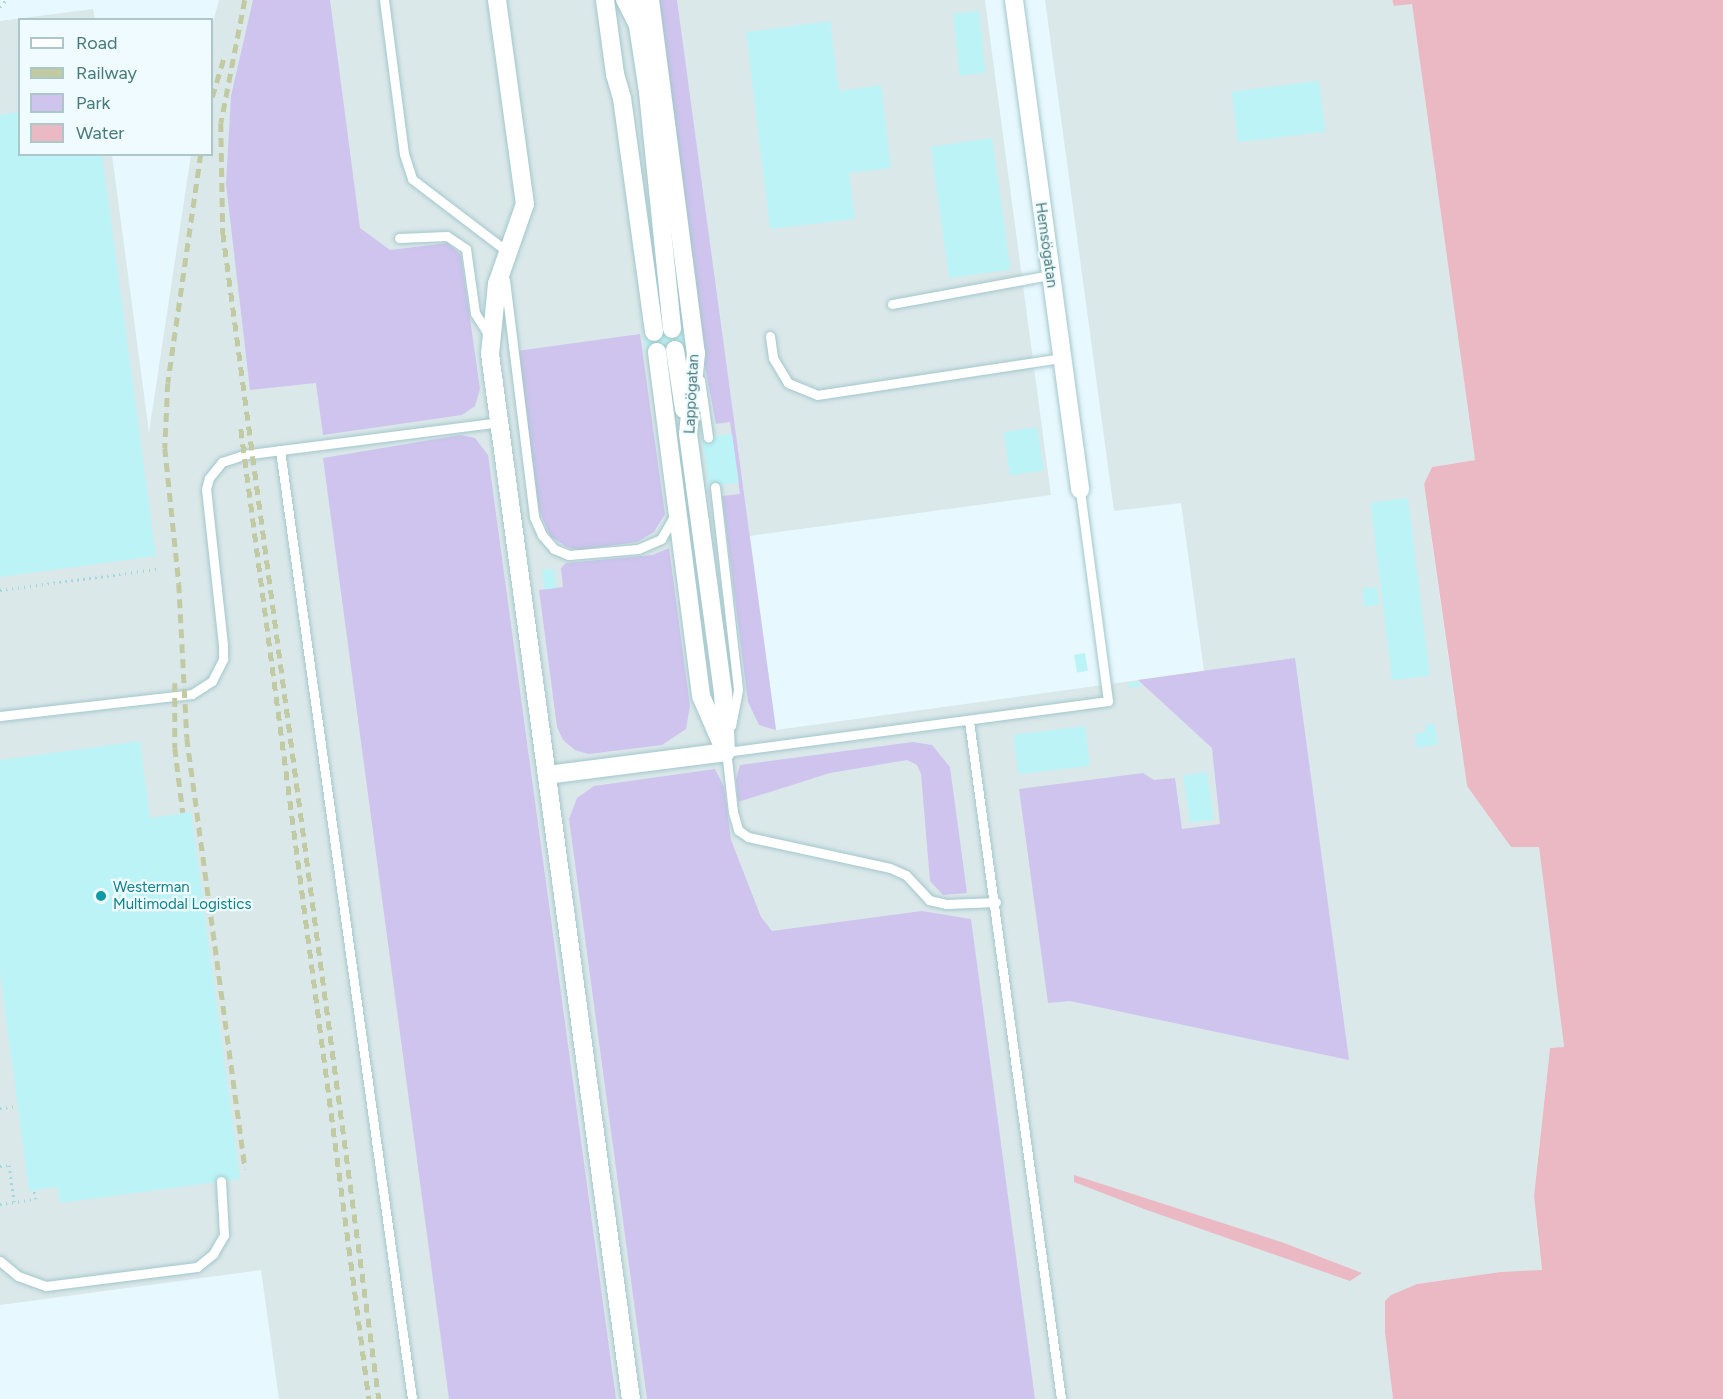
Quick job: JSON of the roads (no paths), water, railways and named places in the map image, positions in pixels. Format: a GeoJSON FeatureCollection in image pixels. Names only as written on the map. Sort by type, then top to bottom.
{"type":"FeatureCollection","features":[{"type":"Feature","properties":{"kind":"street"},"geometry":{"type":"LineString","coordinates":[[497,0],[525,204],[506,259],[489,337],[631,1399]]}},
{"type":"Feature","properties":{"kind":"street"},"geometry":{"type":"LineString","coordinates":[[604,0],[615,74],[622,98],[663,331],[634,0]]}},
{"type":"Feature","properties":{"kind":"street","name":"Lappögatan"},"geometry":{"type":"LineString","coordinates":[[651,0],[696,353],[688,434]]}},
{"type":"Feature","properties":{"kind":"street","name":"Hemsögatan"},"geometry":{"type":"LineString","coordinates":[[1014,0],[1080,490]]}},
{"type":"Feature","properties":{"kind":"street","name":"Lappögatan"},"geometry":{"type":"LineString","coordinates":[[666,351],[688,434],[723,692],[726,752],[700,696],[676,513],[666,351]]}},
{"type":"Feature","properties":{"kind":"street"},"geometry":{"type":"LineString","coordinates":[[548,776],[726,752]]}},
{"type":"Feature","properties":{"kind":"lane"},"geometry":{"type":"LineString","coordinates":[[384,0],[405,154],[412,179],[506,259],[534,517],[542,535],[554,549],[569,555],[638,549],[661,539],[676,513]]}},
{"type":"Feature","properties":{"kind":"lane"},"geometry":{"type":"LineString","coordinates":[[620,0],[639,38]]}},
{"type":"Feature","properties":{"kind":"lane"},"geometry":{"type":"LineString","coordinates":[[399,238],[447,236],[466,249],[475,313],[489,337]]}},
{"type":"Feature","properties":{"kind":"lane"},"geometry":{"type":"LineString","coordinates":[[892,304],[1050,275]]}},
{"type":"Feature","properties":{"kind":"lane"},"geometry":{"type":"LineString","coordinates":[[770,336],[773,358],[788,383],[817,395],[1062,358]]}},
{"type":"Feature","properties":{"kind":"lane"},"geometry":{"type":"LineString","coordinates":[[696,353],[708,437]]}},
{"type":"Feature","properties":{"kind":"lane"},"geometry":{"type":"LineString","coordinates":[[0,716],[192,694],[212,681],[224,659],[224,645],[206,499],[209,478],[231,458],[500,422]]}},
{"type":"Feature","properties":{"kind":"lane"},"geometry":{"type":"LineString","coordinates":[[280,450],[412,1399]]}},
{"type":"Feature","properties":{"kind":"lane"},"geometry":{"type":"LineString","coordinates":[[715,487],[738,690],[726,752],[733,812],[738,830],[748,837],[890,868],[906,875],[929,900],[946,904],[996,902]]}},
{"type":"Feature","properties":{"kind":"lane"},"geometry":{"type":"LineString","coordinates":[[726,752],[1108,701],[1080,490]]}},
{"type":"Feature","properties":{"kind":"lane"},"geometry":{"type":"LineString","coordinates":[[969,721],[996,902],[1061,1399]]}},
{"type":"Feature","properties":{"kind":"lane"},"geometry":{"type":"LineString","coordinates":[[0,1261],[18,1276],[46,1286],[197,1267],[213,1254],[224,1235],[221,1181]]}},
{"type":"Feature","properties":{"kind":"water"},"geometry":{"type":"Polygon","coordinates":[[[1392,0],[1723,0],[1723,1399],[1393,1399],[1385,1333],[1385,1301],[1391,1295],[1417,1284],[1500,1272],[1542,1270],[1534,1196],[1550,1048],[1564,1047],[1539,847],[1511,847],[1467,786],[1424,484],[1432,467],[1475,460],[1412,4],[1394,6],[1392,0]]]}},
{"type":"Feature","properties":{"kind":"water"},"geometry":{"type":"Polygon","coordinates":[[[1074,1175],[1284,1243],[1362,1273],[1350,1281],[1144,1209],[1074,1182],[1074,1175]]]}},
{"type":"Feature","properties":{"kind":"railway"},"geometry":{"type":"LineString","coordinates":[[245,0],[221,123],[223,233],[379,1399]]}},
{"type":"Feature","properties":{"kind":"railway"},"geometry":{"type":"LineString","coordinates":[[213,94],[225,54]]}},
{"type":"Feature","properties":{"kind":"railway"},"geometry":{"type":"LineString","coordinates":[[201,156],[168,383],[165,448],[179,584],[187,738],[245,1169]]}},
{"type":"Feature","properties":{"kind":"railway"},"geometry":{"type":"LineString","coordinates":[[241,429],[369,1399]]}},
{"type":"Feature","properties":{"kind":"railway"},"geometry":{"type":"LineString","coordinates":[[175,683],[175,748],[183,813]]}},
{"type":"Feature","properties":{"kind":"place","name":"Westerman Multimodal Logistics"},"geometry":{"type":"Point","coordinates":[101,896]}}]}
